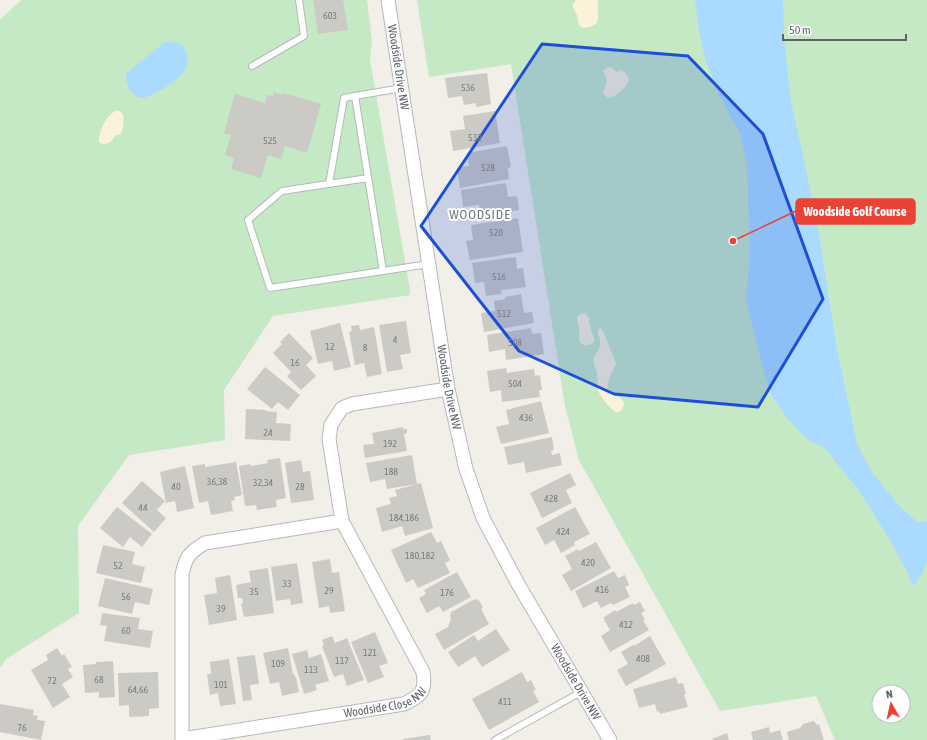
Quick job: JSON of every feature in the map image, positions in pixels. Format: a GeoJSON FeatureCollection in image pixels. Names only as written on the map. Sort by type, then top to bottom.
{"type":"FeatureCollection","features":[{"type":"Feature","properties":{"kind":"street","name":"Woodside Drive NW"},"geometry":{"type":"LineString","coordinates":[[388,0],[448,389],[466,469],[483,518],[518,584],[610,740]]}},
{"type":"Feature","properties":{"kind":"street","name":"Woodside Close NW"},"geometry":{"type":"LineString","coordinates":[[342,521],[205,543],[189,555],[184,565],[182,575],[178,739],[404,704],[415,699],[422,692],[424,681],[423,672],[342,521],[329,440],[331,425],[342,408],[352,404],[448,389]]}},
{"type":"Feature","properties":{"kind":"lane"},"geometry":{"type":"LineString","coordinates":[[252,66],[304,36],[299,0]]}},
{"type":"Feature","properties":{"kind":"lane"},"geometry":{"type":"LineString","coordinates":[[329,184],[344,98],[402,88]]}},
{"type":"Feature","properties":{"kind":"lane"},"geometry":{"type":"LineString","coordinates":[[355,96],[383,271]]}},
{"type":"Feature","properties":{"kind":"lane"},"geometry":{"type":"LineString","coordinates":[[368,178],[282,191],[248,220],[270,288],[429,264]]}},
{"type":"Feature","properties":{"kind":"lane"},"geometry":{"type":"LineString","coordinates":[[495,740],[581,692]]}},
{"type":"Feature","properties":{"kind":"highlighted area"},"geometry":{"type":"Polygon","coordinates":[[[542,44],[688,56],[763,134],[823,299],[758,407],[614,394],[519,351],[421,226],[542,44]]]}},
{"type":"Feature","properties":{"kind":"green space"},"geometry":{"type":"Polygon","coordinates":[[[21,0],[367,0],[372,41],[370,60],[410,295],[273,316],[224,390],[225,440],[129,455],[78,526],[79,613],[6,659],[0,668],[0,20],[21,0]]]}},
{"type":"Feature","properties":{"kind":"green space"},"geometry":{"type":"Polygon","coordinates":[[[417,0],[927,0],[927,740],[835,740],[816,696],[720,711],[579,460],[565,406],[511,64],[429,77],[417,0]]]}},
{"type":"Feature","properties":{"kind":"sand"},"geometry":{"type":"Polygon","coordinates":[[[576,0],[598,0],[597,23],[586,28],[579,25],[573,6],[576,0]]]}},
{"type":"Feature","properties":{"kind":"sand"},"geometry":{"type":"Polygon","coordinates":[[[609,67],[618,72],[621,70],[623,71],[629,80],[621,91],[608,98],[603,94],[607,81],[603,71],[609,67]]]}},
{"type":"Feature","properties":{"kind":"sand"},"geometry":{"type":"Polygon","coordinates":[[[118,110],[123,114],[123,125],[120,134],[116,135],[109,143],[103,144],[99,142],[100,133],[104,123],[110,115],[118,110]]]}},
{"type":"Feature","properties":{"kind":"sand"},"geometry":{"type":"Polygon","coordinates":[[[585,313],[589,318],[594,339],[594,342],[587,345],[582,344],[579,340],[577,318],[580,314],[585,313]]]}},
{"type":"Feature","properties":{"kind":"sand"},"geometry":{"type":"Polygon","coordinates":[[[600,328],[602,329],[616,363],[609,378],[608,386],[611,393],[624,402],[621,411],[619,412],[615,412],[609,406],[602,398],[598,390],[597,371],[594,361],[600,345],[598,330],[600,328]]]}},
{"type":"Feature","properties":{"kind":"water"},"geometry":{"type":"Polygon","coordinates":[[[695,0],[783,0],[784,39],[791,102],[818,228],[836,344],[857,444],[873,474],[902,509],[919,523],[927,521],[927,561],[923,572],[913,586],[908,573],[890,540],[860,492],[825,448],[807,439],[788,419],[771,395],[746,299],[750,256],[747,163],[740,133],[719,95],[706,62],[699,31],[695,0]]]}},
{"type":"Feature","properties":{"kind":"water"},"geometry":{"type":"Polygon","coordinates":[[[165,42],[180,44],[186,51],[187,63],[184,71],[163,89],[146,97],[137,97],[128,86],[126,80],[127,73],[165,42]]]}},
{"type":"Feature","properties":{"kind":"building"},"geometry":{"type":"Polygon","coordinates":[[[313,0],[343,0],[348,30],[318,34],[313,0]]]}},
{"type":"Feature","properties":{"kind":"building"},"geometry":{"type":"Polygon","coordinates":[[[487,73],[491,104],[476,107],[476,103],[464,105],[462,96],[448,98],[445,78],[487,73]]]}},
{"type":"Feature","properties":{"kind":"building"},"geometry":{"type":"Polygon","coordinates":[[[274,92],[282,95],[283,93],[321,104],[307,153],[285,146],[281,159],[268,155],[261,178],[231,169],[234,158],[225,155],[231,135],[224,133],[235,94],[265,103],[267,95],[273,96],[274,92]]]}},
{"type":"Feature","properties":{"kind":"building"},"geometry":{"type":"Polygon","coordinates":[[[495,111],[500,143],[453,151],[450,131],[465,129],[463,116],[495,111]]]}},
{"type":"Feature","properties":{"kind":"building"},"geometry":{"type":"Polygon","coordinates":[[[507,146],[511,167],[508,168],[509,179],[460,188],[457,168],[469,166],[467,153],[507,146]]]}},
{"type":"Feature","properties":{"kind":"building"},"geometry":{"type":"Polygon","coordinates":[[[506,183],[508,197],[517,196],[519,210],[481,216],[479,205],[463,207],[461,190],[506,183]]]}},
{"type":"Feature","properties":{"kind":"building"},"geometry":{"type":"Polygon","coordinates":[[[518,218],[523,252],[470,260],[466,241],[473,240],[471,225],[518,218]]]}},
{"type":"Feature","properties":{"kind":"building"},"geometry":{"type":"Polygon","coordinates":[[[516,257],[517,269],[523,268],[526,287],[501,290],[502,294],[486,296],[484,282],[475,283],[472,263],[516,257]]]}},
{"type":"Feature","properties":{"kind":"building"},"geometry":{"type":"Polygon","coordinates":[[[521,294],[524,313],[532,312],[534,323],[484,332],[481,313],[495,311],[494,301],[521,294]]]}},
{"type":"Feature","properties":{"kind":"building"},"geometry":{"type":"Polygon","coordinates":[[[406,321],[411,353],[400,355],[403,369],[387,372],[379,325],[406,321]]]}},
{"type":"Feature","properties":{"kind":"building"},"geometry":{"type":"Polygon","coordinates":[[[340,323],[351,367],[334,371],[332,361],[318,364],[310,331],[340,323]]]}},
{"type":"Feature","properties":{"kind":"building"},"geometry":{"type":"Polygon","coordinates":[[[359,325],[360,330],[374,327],[382,374],[367,377],[364,363],[355,365],[349,332],[352,331],[351,326],[359,325]]]}},
{"type":"Feature","properties":{"kind":"building"},"geometry":{"type":"Polygon","coordinates":[[[531,328],[532,334],[541,333],[544,354],[506,360],[505,349],[489,352],[487,335],[531,328]]]}},
{"type":"Feature","properties":{"kind":"building"},"geometry":{"type":"Polygon","coordinates":[[[289,333],[313,358],[306,365],[316,376],[301,390],[287,376],[291,372],[273,353],[282,344],[280,342],[289,333]]]}},
{"type":"Feature","properties":{"kind":"building"},"geometry":{"type":"Polygon","coordinates":[[[265,367],[300,395],[288,410],[278,402],[272,409],[247,389],[265,367]]]}},
{"type":"Feature","properties":{"kind":"building"},"geometry":{"type":"Polygon","coordinates":[[[506,368],[507,373],[534,369],[535,376],[540,375],[542,390],[539,390],[540,397],[502,402],[501,390],[490,392],[487,371],[506,368]]]}},
{"type":"Feature","properties":{"kind":"building"},"geometry":{"type":"Polygon","coordinates":[[[541,401],[549,433],[501,444],[496,427],[509,424],[506,410],[541,401]]]}},
{"type":"Feature","properties":{"kind":"building"},"geometry":{"type":"Polygon","coordinates":[[[246,409],[277,412],[276,423],[291,424],[290,441],[245,439],[246,409]]]}},
{"type":"Feature","properties":{"kind":"building"},"geometry":{"type":"Polygon","coordinates":[[[403,427],[403,429],[407,429],[407,433],[404,434],[407,451],[365,458],[363,445],[374,444],[372,433],[403,427]]]}},
{"type":"Feature","properties":{"kind":"building"},"geometry":{"type":"Polygon","coordinates":[[[552,437],[554,450],[551,451],[552,455],[560,453],[562,465],[526,473],[524,462],[508,465],[504,447],[552,437]]]}},
{"type":"Feature","properties":{"kind":"building"},"geometry":{"type":"Polygon","coordinates":[[[412,455],[417,484],[387,489],[385,479],[370,482],[366,463],[412,455]]]}},
{"type":"Feature","properties":{"kind":"building"},"geometry":{"type":"Polygon","coordinates":[[[280,458],[286,498],[276,500],[277,507],[257,510],[256,505],[245,506],[239,466],[250,464],[251,466],[268,463],[267,460],[280,458]]]}},
{"type":"Feature","properties":{"kind":"building"},"geometry":{"type":"Polygon","coordinates":[[[301,460],[303,472],[310,471],[314,500],[291,503],[285,463],[301,460]]]}},
{"type":"Feature","properties":{"kind":"building"},"geometry":{"type":"Polygon","coordinates":[[[236,462],[242,495],[234,497],[235,500],[231,501],[233,511],[211,515],[208,501],[199,503],[192,466],[205,464],[205,467],[236,462]]]}},
{"type":"Feature","properties":{"kind":"building"},"geometry":{"type":"Polygon","coordinates":[[[185,466],[194,508],[177,512],[175,501],[166,503],[160,472],[185,466]]]}},
{"type":"Feature","properties":{"kind":"building"},"geometry":{"type":"Polygon","coordinates":[[[570,473],[576,485],[566,490],[572,503],[542,518],[530,493],[570,473]]]}},
{"type":"Feature","properties":{"kind":"building"},"geometry":{"type":"Polygon","coordinates":[[[142,481],[165,501],[157,510],[166,518],[154,532],[122,503],[142,481]]]}},
{"type":"Feature","properties":{"kind":"building"},"geometry":{"type":"Polygon","coordinates":[[[421,483],[433,528],[405,536],[402,526],[382,532],[376,508],[391,504],[389,498],[397,496],[395,490],[421,483]]]}},
{"type":"Feature","properties":{"kind":"building"},"geometry":{"type":"Polygon","coordinates":[[[117,507],[152,534],[142,547],[130,537],[123,547],[100,528],[117,507]]]}},
{"type":"Feature","properties":{"kind":"building"},"geometry":{"type":"Polygon","coordinates":[[[575,507],[590,534],[574,542],[575,545],[561,553],[554,540],[545,545],[536,528],[575,507]]]}},
{"type":"Feature","properties":{"kind":"building"},"geometry":{"type":"Polygon","coordinates":[[[431,532],[437,543],[441,541],[450,560],[445,563],[450,573],[418,588],[413,579],[406,583],[391,550],[431,532]]]}},
{"type":"Feature","properties":{"kind":"building"},"geometry":{"type":"Polygon","coordinates":[[[596,542],[611,568],[571,591],[562,575],[572,569],[565,556],[578,549],[579,551],[596,542]]]}},
{"type":"Feature","properties":{"kind":"building"},"geometry":{"type":"Polygon","coordinates":[[[103,545],[135,552],[132,564],[145,567],[141,583],[96,573],[103,545]]]}},
{"type":"Feature","properties":{"kind":"building"},"geometry":{"type":"Polygon","coordinates":[[[330,559],[332,573],[339,572],[345,611],[330,613],[329,606],[319,608],[312,562],[330,559]]]}},
{"type":"Feature","properties":{"kind":"building"},"geometry":{"type":"Polygon","coordinates":[[[297,563],[303,603],[291,605],[290,599],[276,601],[271,567],[297,563]]]}},
{"type":"Feature","properties":{"kind":"building"},"geometry":{"type":"Polygon","coordinates":[[[268,568],[274,613],[244,617],[241,604],[243,603],[242,598],[238,598],[236,585],[251,582],[249,571],[268,568]]]}},
{"type":"Feature","properties":{"kind":"building"},"geometry":{"type":"Polygon","coordinates":[[[614,571],[618,578],[625,575],[629,585],[625,587],[630,597],[613,605],[611,603],[601,608],[597,601],[583,608],[575,591],[614,571]]]}},
{"type":"Feature","properties":{"kind":"building"},"geometry":{"type":"Polygon","coordinates":[[[457,572],[471,597],[443,612],[439,606],[427,613],[419,598],[426,594],[424,590],[457,572]]]}},
{"type":"Feature","properties":{"kind":"building"},"geometry":{"type":"Polygon","coordinates":[[[230,575],[237,620],[209,625],[204,595],[217,593],[215,578],[230,575]]]}},
{"type":"Feature","properties":{"kind":"building"},"geometry":{"type":"Polygon","coordinates":[[[105,578],[153,589],[149,605],[135,602],[132,614],[98,606],[105,578]]]}},
{"type":"Feature","properties":{"kind":"building"},"geometry":{"type":"Polygon","coordinates":[[[475,599],[478,599],[483,607],[481,609],[489,624],[444,650],[435,634],[448,627],[451,612],[475,599]]]}},
{"type":"Feature","properties":{"kind":"building"},"geometry":{"type":"Polygon","coordinates":[[[640,602],[645,611],[641,613],[645,619],[643,620],[649,630],[610,652],[601,636],[610,630],[603,618],[615,610],[616,612],[633,603],[634,605],[640,602]]]}},
{"type":"Feature","properties":{"kind":"building"},"geometry":{"type":"Polygon","coordinates":[[[102,613],[140,618],[138,629],[153,631],[150,648],[104,641],[107,626],[100,625],[102,613]]]}},
{"type":"Feature","properties":{"kind":"building"},"geometry":{"type":"Polygon","coordinates":[[[496,629],[510,650],[482,667],[475,656],[458,667],[448,652],[474,635],[478,641],[496,629]]]}},
{"type":"Feature","properties":{"kind":"building"},"geometry":{"type":"Polygon","coordinates":[[[375,632],[388,663],[379,666],[384,677],[368,683],[351,642],[375,632]]]}},
{"type":"Feature","properties":{"kind":"building"},"geometry":{"type":"Polygon","coordinates":[[[332,636],[335,643],[347,638],[364,680],[347,686],[343,674],[334,677],[322,646],[324,646],[322,640],[332,636]]]}},
{"type":"Feature","properties":{"kind":"building"},"geometry":{"type":"Polygon","coordinates":[[[650,636],[666,664],[626,686],[617,670],[628,664],[621,652],[650,636]]]}},
{"type":"Feature","properties":{"kind":"building"},"geometry":{"type":"Polygon","coordinates":[[[57,648],[62,656],[64,654],[72,667],[68,669],[73,677],[62,684],[70,697],[53,708],[31,670],[48,660],[46,655],[57,648]]]}},
{"type":"Feature","properties":{"kind":"building"},"geometry":{"type":"Polygon","coordinates":[[[288,648],[293,674],[296,677],[299,692],[282,696],[279,682],[270,684],[263,653],[288,648]]]}},
{"type":"Feature","properties":{"kind":"building"},"geometry":{"type":"Polygon","coordinates":[[[307,650],[309,658],[321,654],[329,681],[315,685],[317,690],[304,694],[292,654],[307,650]]]}},
{"type":"Feature","properties":{"kind":"building"},"geometry":{"type":"Polygon","coordinates":[[[255,655],[259,684],[250,685],[252,700],[243,701],[237,657],[255,655]]]}},
{"type":"Feature","properties":{"kind":"building"},"geometry":{"type":"Polygon","coordinates":[[[229,659],[236,704],[220,706],[218,693],[210,695],[207,674],[211,674],[210,662],[229,659]]]}},
{"type":"Feature","properties":{"kind":"building"},"geometry":{"type":"Polygon","coordinates":[[[113,661],[115,697],[99,698],[99,692],[85,693],[83,665],[96,664],[96,662],[113,661]]]}},
{"type":"Feature","properties":{"kind":"building"},"geometry":{"type":"Polygon","coordinates":[[[158,672],[159,708],[149,709],[149,716],[129,717],[129,705],[119,706],[118,673],[158,672]]]}},
{"type":"Feature","properties":{"kind":"building"},"geometry":{"type":"Polygon","coordinates":[[[522,672],[527,682],[531,680],[536,690],[533,691],[539,702],[489,730],[472,699],[522,672]]]}},
{"type":"Feature","properties":{"kind":"building"},"geometry":{"type":"Polygon","coordinates":[[[676,677],[678,684],[683,683],[686,694],[684,695],[688,707],[660,714],[659,711],[657,712],[655,704],[639,708],[633,689],[676,677]]]}},
{"type":"Feature","properties":{"kind":"building"},"geometry":{"type":"Polygon","coordinates":[[[0,704],[34,710],[33,715],[38,716],[37,720],[45,721],[41,740],[0,732],[0,704]]]}},
{"type":"Feature","properties":{"kind":"building"},"geometry":{"type":"Polygon","coordinates":[[[814,721],[817,725],[819,724],[824,740],[789,740],[787,732],[800,728],[803,724],[814,721]]]}},
{"type":"Feature","properties":{"kind":"building"},"geometry":{"type":"Polygon","coordinates":[[[769,727],[770,733],[780,730],[783,740],[753,740],[751,732],[769,727]]]}},
{"type":"Feature","properties":{"kind":"building"},"geometry":{"type":"Polygon","coordinates":[[[727,733],[729,740],[712,739],[727,733]]]}},
{"type":"Feature","properties":{"kind":"building"},"geometry":{"type":"Polygon","coordinates":[[[430,735],[431,740],[403,740],[403,739],[430,735]]]}},
{"type":"Feature","properties":{"kind":"place","name":"Woodside Golf Course"},"geometry":{"type":"Point","coordinates":[733,241]}},
{"type":"Feature","properties":{"kind":"district","name":"WOODSIDE"},"geometry":{"type":"Point","coordinates":[480,214]}}]}
